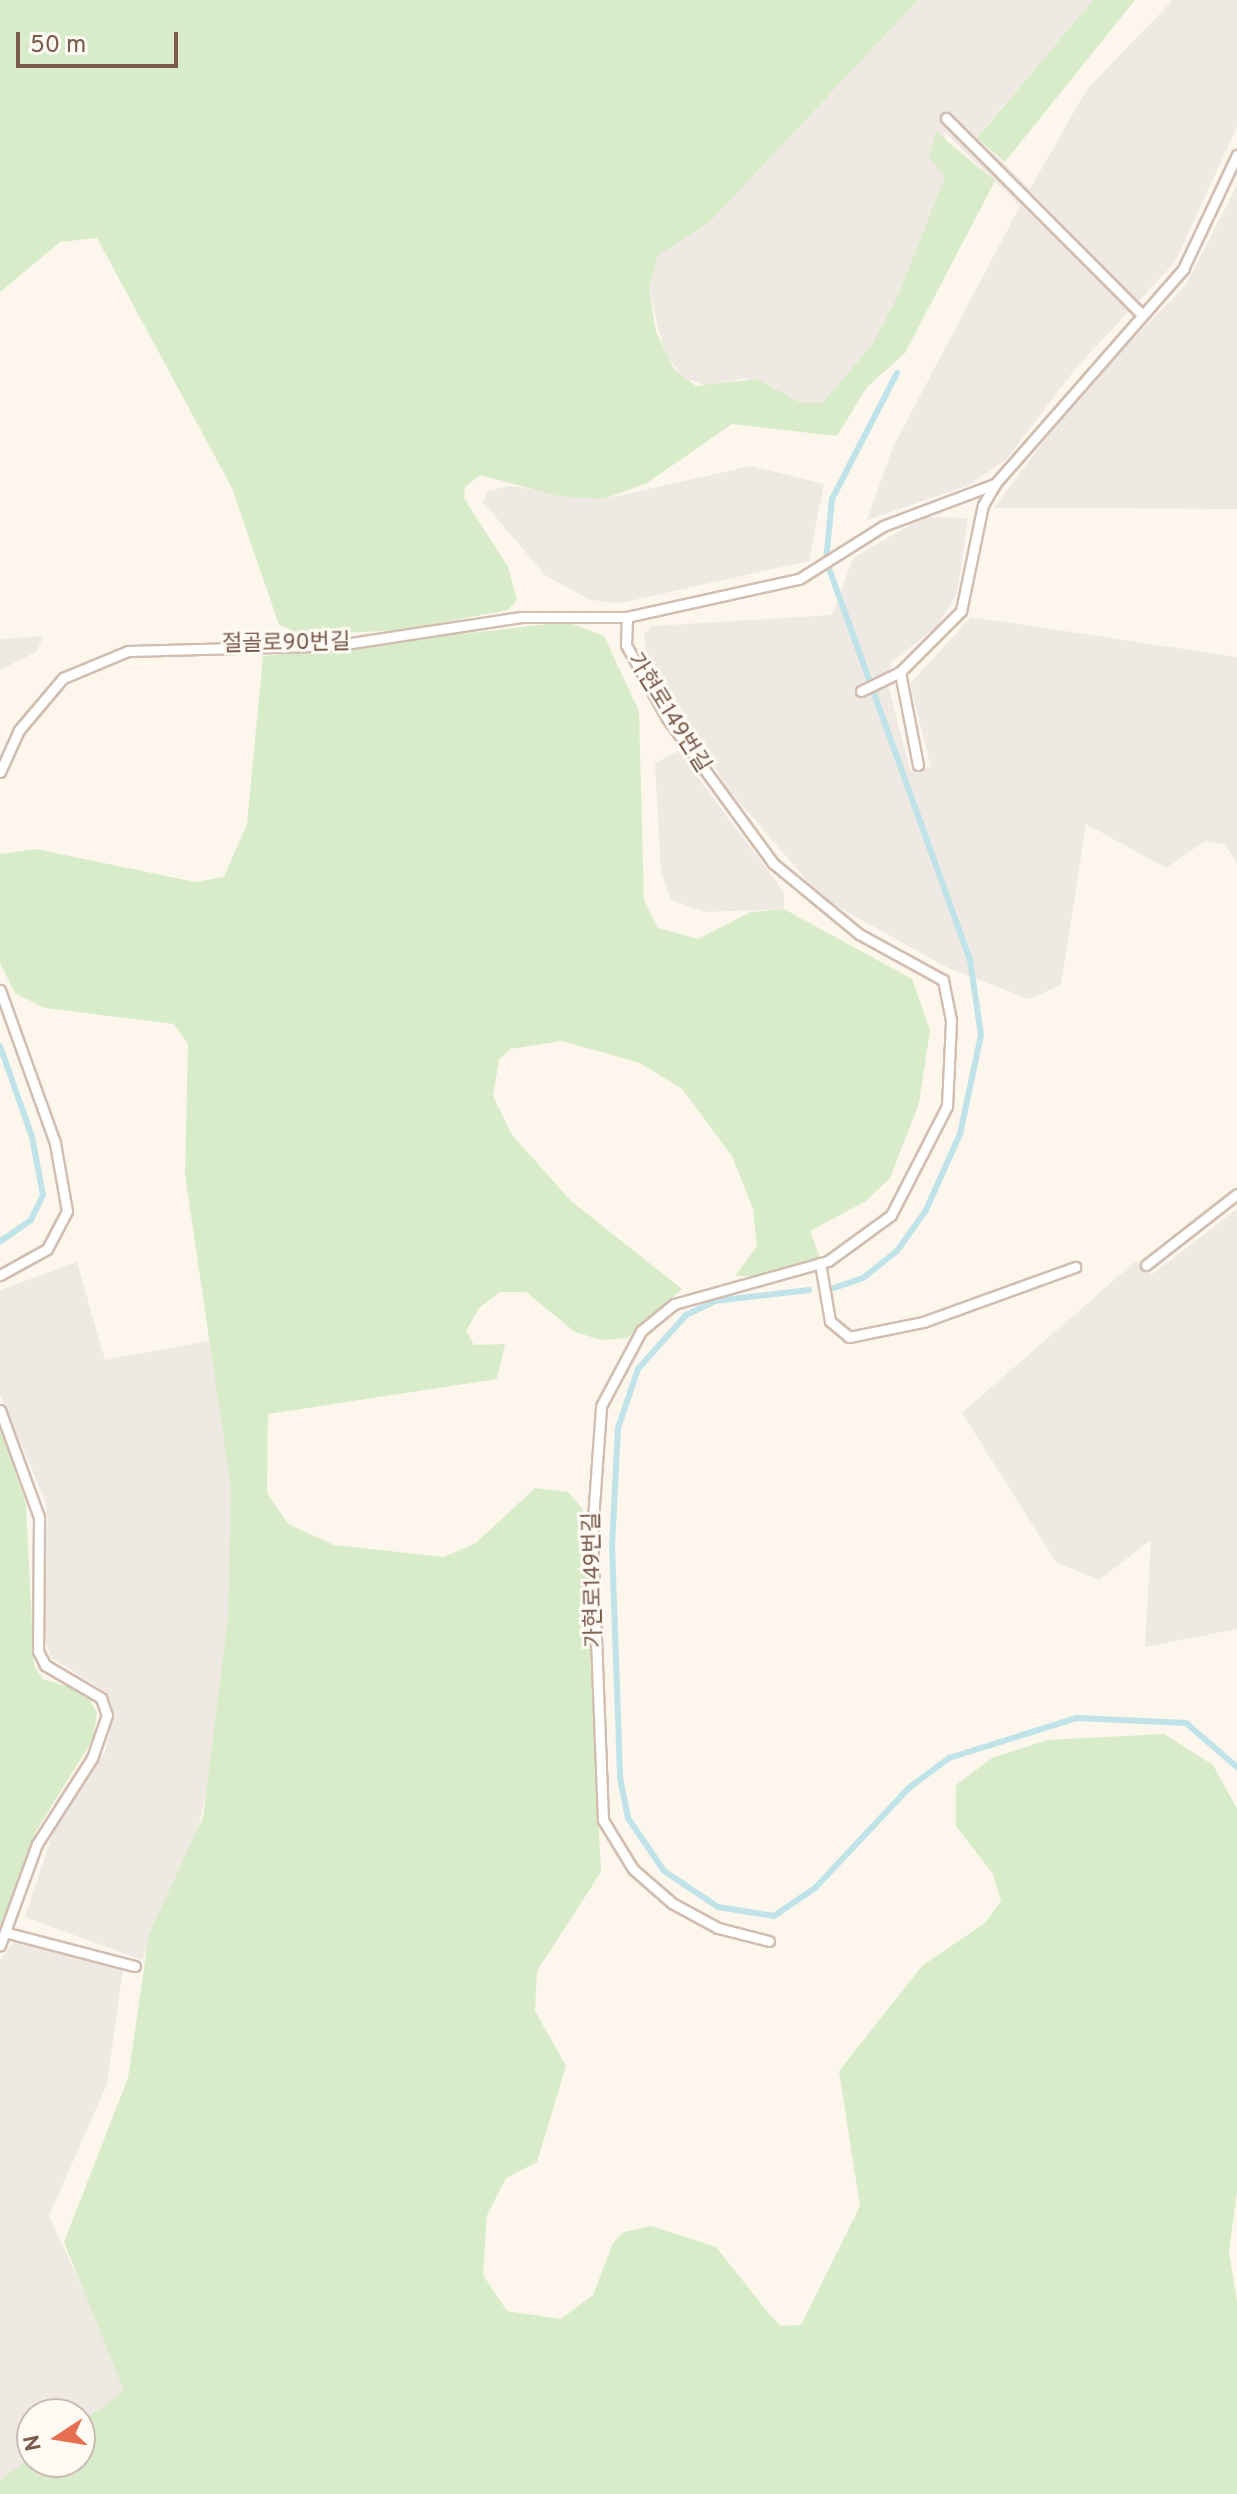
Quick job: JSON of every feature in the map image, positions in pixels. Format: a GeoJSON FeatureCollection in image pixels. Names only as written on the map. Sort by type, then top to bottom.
{"type":"FeatureCollection","features":[{"type":"Feature","properties":{"kind":"lane"},"geometry":{"type":"LineString","coordinates":[[946,118],[1140,313]]}},
{"type":"Feature","properties":{"kind":"lane"},"geometry":{"type":"LineString","coordinates":[[861,691],[900,672],[961,611],[983,505],[995,484],[1140,313],[1183,269],[1237,155]]}},
{"type":"Feature","properties":{"kind":"lane"},"geometry":{"type":"LineString","coordinates":[[627,617],[799,579],[883,526],[995,484]]}},
{"type":"Feature","properties":{"kind":"lane","name":"절골로90번길"},"geometry":{"type":"LineString","coordinates":[[0,772],[19,730],[63,678],[128,651],[338,645],[521,617],[627,617]]}},
{"type":"Feature","properties":{"kind":"lane","name":"가현로149번길"},"geometry":{"type":"LineString","coordinates":[[627,617],[626,645],[667,718],[773,863],[859,934],[943,980],[952,1063],[947,1106],[927,1156],[891,1215],[861,1243],[820,1263],[711,1288],[674,1304],[641,1331],[601,1406],[594,1456],[597,1731],[607,1831],[633,1869],[672,1903],[718,1928],[769,1941]]}},
{"type":"Feature","properties":{"kind":"lane"},"geometry":{"type":"LineString","coordinates":[[900,672],[918,765]]}},
{"type":"Feature","properties":{"kind":"lane"},"geometry":{"type":"LineString","coordinates":[[0,990],[55,1143],[67,1211],[47,1249],[0,1275]]}},
{"type":"Feature","properties":{"kind":"lane"},"geometry":{"type":"LineString","coordinates":[[1146,1265],[1237,1194]]}},
{"type":"Feature","properties":{"kind":"lane"},"geometry":{"type":"LineString","coordinates":[[820,1263],[830,1321],[849,1337],[923,1322],[1075,1267]]}},
{"type":"Feature","properties":{"kind":"lane"},"geometry":{"type":"LineString","coordinates":[[0,1410],[39,1517],[38,1651],[45,1665],[101,1698],[107,1715],[92,1758],[37,1844],[8,1933],[0,1945]]}},
{"type":"Feature","properties":{"kind":"lane"},"geometry":{"type":"LineString","coordinates":[[8,1933],[135,1966]]}},
{"type":"Feature","properties":{"kind":"shaded area"},"geometry":{"type":"Polygon","coordinates":[[[918,0],[1093,0],[977,137],[1030,189],[1087,89],[1173,0],[1237,0],[1237,127],[1175,262],[1076,368],[1006,460],[967,486],[867,520],[893,447],[1020,206],[945,132],[946,176],[899,293],[872,345],[822,403],[801,403],[744,378],[708,386],[684,378],[665,354],[649,290],[658,255],[709,223],[918,0]]]}},
{"type":"Feature","properties":{"kind":"shaded area"},"geometry":{"type":"Polygon","coordinates":[[[1237,185],[1237,509],[994,508],[1079,394],[1186,285],[1237,185]]]}},
{"type":"Feature","properties":{"kind":"shaded area"},"geometry":{"type":"Polygon","coordinates":[[[751,466],[824,484],[809,561],[616,604],[588,599],[545,575],[483,502],[488,491],[510,486],[604,499],[751,466]]]}},
{"type":"Feature","properties":{"kind":"shaded area"},"geometry":{"type":"Polygon","coordinates":[[[924,517],[968,518],[957,594],[938,625],[892,662],[886,677],[910,770],[931,767],[910,684],[971,617],[1237,657],[1237,863],[1224,844],[1205,841],[1166,868],[1086,824],[1061,985],[1029,999],[948,968],[822,898],[728,789],[646,650],[644,634],[652,626],[832,615],[853,558],[924,517]]]}},
{"type":"Feature","properties":{"kind":"shaded area"},"geometry":{"type":"Polygon","coordinates":[[[44,636],[36,652],[0,670],[0,639],[44,636]]]}},
{"type":"Feature","properties":{"kind":"shaded area"},"geometry":{"type":"Polygon","coordinates":[[[678,751],[784,892],[784,909],[705,912],[671,900],[661,872],[655,763],[678,751]]]}},
{"type":"Feature","properties":{"kind":"shaded area"},"geometry":{"type":"Polygon","coordinates":[[[1237,1209],[1237,1629],[1145,1647],[1151,1540],[1099,1580],[1056,1562],[962,1413],[1136,1261],[1151,1275],[1237,1209]]]}},
{"type":"Feature","properties":{"kind":"shaded area"},"geometry":{"type":"Polygon","coordinates":[[[77,1262],[105,1360],[214,1340],[231,1488],[229,1617],[212,1766],[197,1834],[142,1960],[25,1917],[53,1832],[105,1752],[114,1714],[105,1691],[52,1658],[43,1638],[46,1503],[0,1394],[0,1290],[77,1262]]]}},
{"type":"Feature","properties":{"kind":"shaded area"},"geometry":{"type":"Polygon","coordinates":[[[14,1942],[123,1969],[107,2084],[49,2216],[125,2380],[124,2391],[96,2411],[96,2398],[16,2398],[16,2468],[0,2480],[0,1960],[14,1942]]]}},
{"type":"Feature","properties":{"kind":"green space"},"geometry":{"type":"Polygon","coordinates":[[[0,0],[918,0],[709,223],[658,255],[649,289],[656,332],[674,369],[696,386],[757,379],[801,403],[822,403],[872,345],[899,293],[945,177],[929,156],[936,132],[995,181],[905,353],[867,387],[837,436],[732,424],[647,483],[604,499],[559,496],[480,475],[465,487],[464,498],[508,567],[517,600],[508,610],[402,630],[304,635],[279,625],[232,488],[97,238],[60,242],[0,292],[0,0]]]}},
{"type":"Feature","properties":{"kind":"green space"},"geometry":{"type":"Polygon","coordinates":[[[1093,0],[1135,0],[1005,162],[977,138],[1093,0]]]}},
{"type":"Feature","properties":{"kind":"green space"},"geometry":{"type":"Polygon","coordinates":[[[567,622],[604,636],[639,711],[644,901],[658,928],[698,939],[751,912],[784,909],[912,979],[930,1030],[919,1103],[890,1178],[866,1201],[810,1231],[820,1258],[769,1277],[735,1276],[757,1246],[753,1209],[732,1156],[682,1089],[640,1063],[562,1041],[510,1049],[499,1060],[493,1096],[512,1135],[571,1201],[682,1289],[627,1338],[601,1340],[575,1332],[526,1292],[500,1292],[479,1308],[466,1331],[474,1345],[505,1344],[497,1379],[268,1414],[267,1493],[288,1524],[334,1545],[444,1557],[476,1543],[535,1488],[568,1492],[583,1509],[601,1872],[537,1971],[535,2011],[566,2066],[537,2162],[506,2178],[487,2215],[483,2275],[507,2311],[561,2319],[593,2295],[613,2243],[624,2232],[651,2226],[716,2247],[781,2326],[801,2325],[860,2206],[839,2071],[922,1966],[985,1923],[1001,1901],[993,1874],[956,1826],[956,1785],[992,1758],[1047,1740],[1164,1734],[1213,1765],[1237,1809],[1237,2191],[1229,2252],[1237,2303],[1237,2494],[0,2494],[0,2480],[16,2468],[16,2478],[96,2478],[96,2411],[124,2391],[64,2242],[128,2078],[149,1934],[203,1817],[228,1617],[231,1488],[185,1174],[188,1044],[174,1024],[45,1008],[15,993],[0,963],[0,854],[36,849],[195,882],[224,877],[247,824],[263,656],[567,622]]]}},
{"type":"Feature","properties":{"kind":"green space"},"geometry":{"type":"Polygon","coordinates":[[[0,1426],[26,1504],[34,1666],[43,1679],[85,1692],[97,1713],[93,1739],[36,1831],[0,1929],[0,1426]]]}},
{"type":"Feature","properties":{"kind":"waterway"},"geometry":{"type":"LineString","coordinates":[[834,1288],[863,1278],[897,1251],[926,1210],[960,1134],[981,1035],[970,960],[826,561],[832,499],[897,373]]}},
{"type":"Feature","properties":{"kind":"waterway"},"geometry":{"type":"LineString","coordinates":[[0,1046],[32,1137],[43,1195],[31,1220],[0,1242]]}},
{"type":"Feature","properties":{"kind":"waterway"},"geometry":{"type":"LineString","coordinates":[[809,1290],[715,1301],[686,1315],[638,1369],[618,1428],[612,1545],[620,1778],[628,1818],[664,1871],[718,1907],[774,1916],[815,1888],[910,1787],[949,1758],[1077,1718],[1186,1723],[1237,1767]]}}]}
